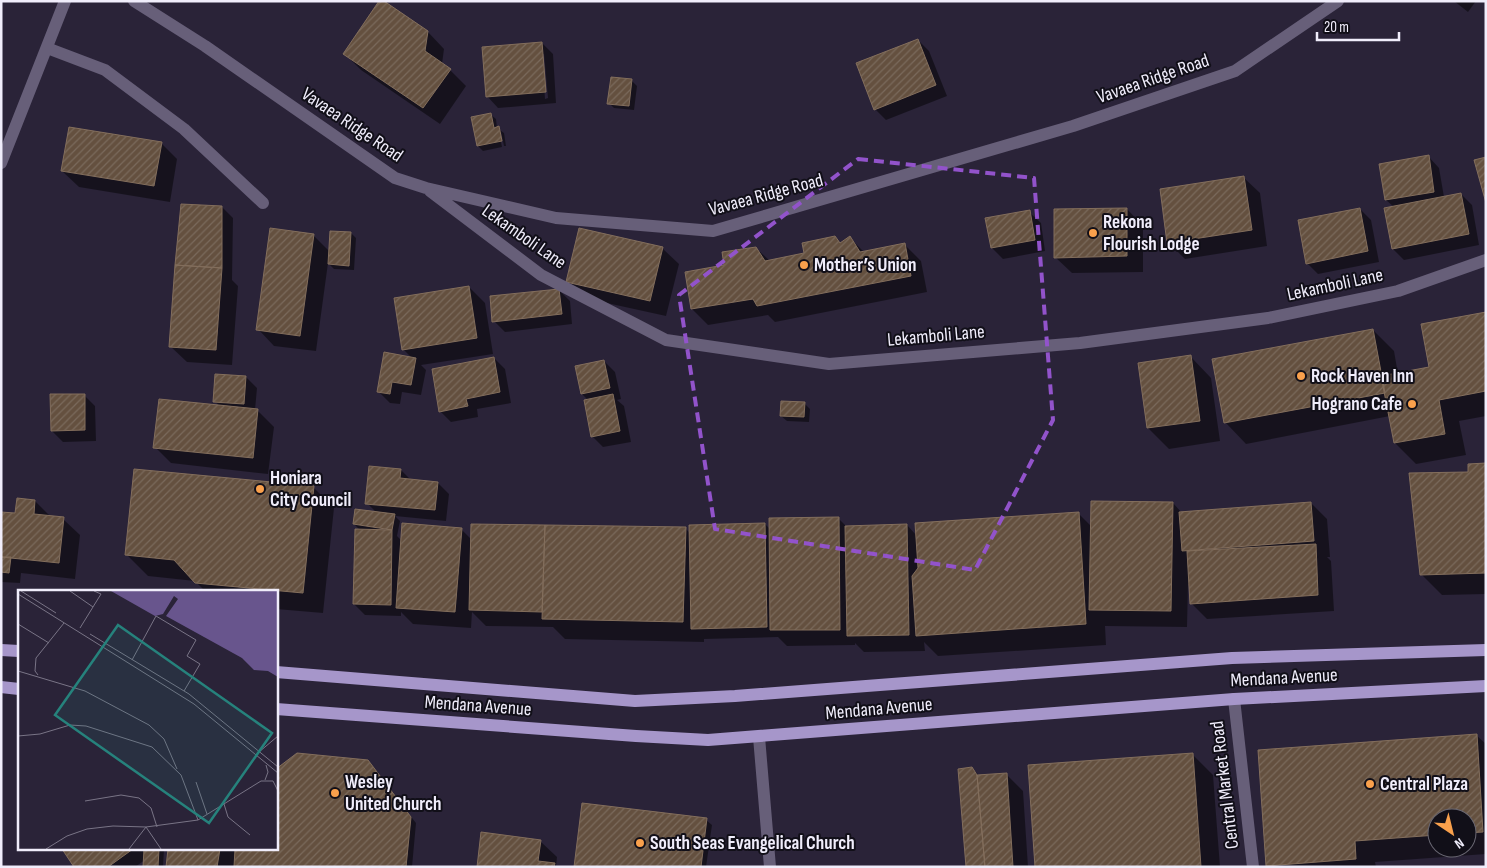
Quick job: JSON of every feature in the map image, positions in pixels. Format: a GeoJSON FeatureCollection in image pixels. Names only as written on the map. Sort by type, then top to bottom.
{"type":"FeatureCollection","features":[{"type":"Feature","properties":{"kind":"main road"},"geometry":{"type":"LineString","coordinates":[[1,650],[18,651]]}},
{"type":"Feature","properties":{"kind":"main road","name":"Mendana Avenue"},"geometry":{"type":"LineString","coordinates":[[278,672],[635,701],[727,697],[1232,658],[1486,650]]}},
{"type":"Feature","properties":{"kind":"main road","name":"Mendana Avenue"},"geometry":{"type":"LineString","coordinates":[[278,709],[708,740],[1234,699],[1486,686]]}},
{"type":"Feature","properties":{"kind":"main road"},"geometry":{"type":"LineString","coordinates":[[1,687],[18,689]]}},
{"type":"Feature","properties":{"kind":"street"},"geometry":{"type":"LineString","coordinates":[[1,163],[64,1]]}},
{"type":"Feature","properties":{"kind":"street","name":"Vavaea Ridge Road"},"geometry":{"type":"LineString","coordinates":[[134,1],[205,46],[395,178],[426,188],[556,218],[713,231],[1073,126],[1235,70],[1338,1]]}},
{"type":"Feature","properties":{"kind":"street"},"geometry":{"type":"LineString","coordinates":[[47,48],[105,70],[184,129],[263,203]]}},
{"type":"Feature","properties":{"kind":"street","name":"Lekamboli Lane"},"geometry":{"type":"LineString","coordinates":[[426,188],[541,275],[666,340],[829,364],[1080,343],[1268,318],[1398,291],[1486,260]]}},
{"type":"Feature","properties":{"kind":"street","name":"Central Market Road"},"geometry":{"type":"LineString","coordinates":[[1234,699],[1254,867]]}},
{"type":"Feature","properties":{"kind":"street"},"geometry":{"type":"LineString","coordinates":[[759,737],[770,867]]}},
{"type":"Feature","properties":{"kind":"highlighted area"},"geometry":{"type":"Polygon","coordinates":[[[858,159],[1034,178],[1053,420],[975,570],[715,529],[679,295],[858,159]]]}},
{"type":"Feature","properties":{"kind":"building"},"geometry":{"type":"Polygon","coordinates":[[[379,1],[384,1],[428,31],[425,51],[451,69],[423,108],[343,54],[379,1]]]}},
{"type":"Feature","properties":{"kind":"building"},"geometry":{"type":"Polygon","coordinates":[[[918,39],[936,85],[874,110],[856,63],[918,39]]]}},
{"type":"Feature","properties":{"kind":"building"},"geometry":{"type":"Polygon","coordinates":[[[542,42],[546,92],[486,97],[482,47],[542,42]]]}},
{"type":"Feature","properties":{"kind":"building"},"geometry":{"type":"Polygon","coordinates":[[[611,77],[632,79],[629,106],[607,104],[611,77]]]}},
{"type":"Feature","properties":{"kind":"building"},"geometry":{"type":"Polygon","coordinates":[[[491,113],[494,128],[499,126],[502,141],[477,146],[471,117],[491,113]]]}},
{"type":"Feature","properties":{"kind":"building"},"geometry":{"type":"Polygon","coordinates":[[[69,127],[162,142],[154,186],[61,171],[69,127]]]}},
{"type":"Feature","properties":{"kind":"building"},"geometry":{"type":"Polygon","coordinates":[[[1429,155],[1434,192],[1385,200],[1379,164],[1429,155]]]}},
{"type":"Feature","properties":{"kind":"building"},"geometry":{"type":"Polygon","coordinates":[[[1486,157],[1486,203],[1474,160],[1486,157]]]}},
{"type":"Feature","properties":{"kind":"building"},"geometry":{"type":"Polygon","coordinates":[[[1244,176],[1252,230],[1167,243],[1160,189],[1244,176]]]}},
{"type":"Feature","properties":{"kind":"building"},"geometry":{"type":"Polygon","coordinates":[[[1461,193],[1469,234],[1392,249],[1384,208],[1461,193]]]}},
{"type":"Feature","properties":{"kind":"building"},"geometry":{"type":"Polygon","coordinates":[[[181,204],[222,206],[222,268],[175,265],[181,204]]]}},
{"type":"Feature","properties":{"kind":"building"},"geometry":{"type":"Polygon","coordinates":[[[1127,208],[1127,256],[1054,258],[1054,209],[1127,208]]]}},
{"type":"Feature","properties":{"kind":"building"},"geometry":{"type":"Polygon","coordinates":[[[1360,208],[1368,251],[1306,264],[1298,220],[1360,208]]]}},
{"type":"Feature","properties":{"kind":"building"},"geometry":{"type":"Polygon","coordinates":[[[1030,210],[1035,240],[991,248],[985,218],[1030,210]]]}},
{"type":"Feature","properties":{"kind":"building"},"geometry":{"type":"Polygon","coordinates":[[[270,228],[314,234],[300,336],[256,330],[270,228]]]}},
{"type":"Feature","properties":{"kind":"building"},"geometry":{"type":"Polygon","coordinates":[[[579,228],[663,247],[650,301],[566,282],[579,228]]]}},
{"type":"Feature","properties":{"kind":"building"},"geometry":{"type":"Polygon","coordinates":[[[330,231],[351,232],[349,266],[328,264],[330,231]]]}},
{"type":"Feature","properties":{"kind":"building"},"geometry":{"type":"Polygon","coordinates":[[[835,236],[840,243],[850,236],[860,252],[905,243],[911,276],[757,306],[753,299],[691,309],[685,272],[724,265],[722,252],[756,247],[765,261],[804,253],[802,243],[835,236]]]}},
{"type":"Feature","properties":{"kind":"building"},"geometry":{"type":"Polygon","coordinates":[[[175,265],[222,268],[216,350],[169,347],[175,265]]]}},
{"type":"Feature","properties":{"kind":"building"},"geometry":{"type":"Polygon","coordinates":[[[469,286],[477,338],[402,350],[394,298],[469,286]]]}},
{"type":"Feature","properties":{"kind":"building"},"geometry":{"type":"Polygon","coordinates":[[[559,289],[562,314],[492,322],[490,296],[559,289]]]}},
{"type":"Feature","properties":{"kind":"building"},"geometry":{"type":"Polygon","coordinates":[[[1486,312],[1486,391],[1439,400],[1445,434],[1394,443],[1381,376],[1429,367],[1421,324],[1486,312]]]}},
{"type":"Feature","properties":{"kind":"building"},"geometry":{"type":"Polygon","coordinates":[[[1373,329],[1385,393],[1224,423],[1212,359],[1373,329]]]}},
{"type":"Feature","properties":{"kind":"building"},"geometry":{"type":"Polygon","coordinates":[[[384,352],[416,358],[411,385],[392,382],[390,394],[377,392],[384,352]]]}},
{"type":"Feature","properties":{"kind":"building"},"geometry":{"type":"Polygon","coordinates":[[[1191,355],[1200,421],[1147,428],[1138,363],[1191,355]]]}},
{"type":"Feature","properties":{"kind":"building"},"geometry":{"type":"Polygon","coordinates":[[[494,357],[500,392],[466,399],[468,406],[439,412],[432,369],[494,357]]]}},
{"type":"Feature","properties":{"kind":"building"},"geometry":{"type":"Polygon","coordinates":[[[604,360],[610,388],[581,394],[575,366],[604,360]]]}},
{"type":"Feature","properties":{"kind":"building"},"geometry":{"type":"Polygon","coordinates":[[[215,374],[246,376],[244,404],[213,402],[215,374]]]}},
{"type":"Feature","properties":{"kind":"building"},"geometry":{"type":"Polygon","coordinates":[[[50,394],[85,394],[85,430],[51,431],[50,394]]]}},
{"type":"Feature","properties":{"kind":"building"},"geometry":{"type":"Polygon","coordinates":[[[613,394],[620,431],[591,437],[584,400],[613,394]]]}},
{"type":"Feature","properties":{"kind":"building"},"geometry":{"type":"Polygon","coordinates":[[[159,399],[258,409],[253,458],[153,448],[159,399]]]}},
{"type":"Feature","properties":{"kind":"building"},"geometry":{"type":"Polygon","coordinates":[[[781,401],[805,402],[804,417],[780,416],[781,401]]]}},
{"type":"Feature","properties":{"kind":"building"},"geometry":{"type":"Polygon","coordinates":[[[1486,463],[1486,573],[1420,575],[1409,473],[1468,472],[1468,464],[1486,463]]]}},
{"type":"Feature","properties":{"kind":"building"},"geometry":{"type":"Polygon","coordinates":[[[369,466],[401,469],[400,478],[438,482],[435,510],[365,504],[369,466]]]}},
{"type":"Feature","properties":{"kind":"building"},"geometry":{"type":"Polygon","coordinates":[[[134,469],[314,486],[303,593],[195,583],[174,560],[125,555],[134,469]]]}},
{"type":"Feature","properties":{"kind":"building"},"geometry":{"type":"Polygon","coordinates":[[[17,498],[35,500],[34,514],[64,517],[59,563],[1,557],[1,512],[15,513],[17,498]]]}},
{"type":"Feature","properties":{"kind":"building"},"geometry":{"type":"Polygon","coordinates":[[[1091,501],[1173,502],[1171,611],[1089,610],[1091,501]]]}},
{"type":"Feature","properties":{"kind":"building"},"geometry":{"type":"Polygon","coordinates":[[[1311,502],[1314,541],[1182,551],[1179,512],[1311,502]]]}},
{"type":"Feature","properties":{"kind":"building"},"geometry":{"type":"Polygon","coordinates":[[[355,509],[395,514],[392,530],[353,524],[355,509]]]}},
{"type":"Feature","properties":{"kind":"building"},"geometry":{"type":"Polygon","coordinates":[[[1079,512],[1086,624],[916,636],[912,576],[918,568],[915,523],[1079,512]]]}},
{"type":"Feature","properties":{"kind":"building"},"geometry":{"type":"Polygon","coordinates":[[[839,517],[840,630],[770,630],[769,518],[839,517]]]}},
{"type":"Feature","properties":{"kind":"building"},"geometry":{"type":"Polygon","coordinates":[[[402,523],[462,528],[455,612],[396,608],[402,523]]]}},
{"type":"Feature","properties":{"kind":"building"},"geometry":{"type":"Polygon","coordinates":[[[765,523],[767,627],[691,629],[689,525],[765,523]]]}},
{"type":"Feature","properties":{"kind":"building"},"geometry":{"type":"Polygon","coordinates":[[[471,524],[545,525],[542,612],[469,610],[471,524]]]}},
{"type":"Feature","properties":{"kind":"building"},"geometry":{"type":"Polygon","coordinates":[[[907,524],[909,635],[847,636],[845,526],[907,524]]]}},
{"type":"Feature","properties":{"kind":"building"},"geometry":{"type":"Polygon","coordinates":[[[545,525],[686,527],[683,622],[542,619],[545,525]]]}},
{"type":"Feature","properties":{"kind":"building"},"geometry":{"type":"Polygon","coordinates":[[[355,529],[392,530],[391,605],[353,604],[355,529]]]}},
{"type":"Feature","properties":{"kind":"building"},"geometry":{"type":"Polygon","coordinates":[[[1316,544],[1318,595],[1190,604],[1187,551],[1316,544]]]}},
{"type":"Feature","properties":{"kind":"building"},"geometry":{"type":"Polygon","coordinates":[[[1,557],[11,557],[9,573],[1,572],[1,557]]]}},
{"type":"Feature","properties":{"kind":"building","name":"Central Plaza"},"geometry":{"type":"Polygon","coordinates":[[[1477,734],[1483,832],[1477,832],[1477,808],[1427,808],[1427,836],[1355,841],[1356,859],[1266,866],[1258,750],[1477,734]]]}},
{"type":"Feature","properties":{"kind":"building","name":"Wesley United Church"},"geometry":{"type":"Polygon","coordinates":[[[297,753],[368,760],[411,817],[406,867],[234,867],[235,850],[278,850],[278,767],[297,753]]]}},
{"type":"Feature","properties":{"kind":"building"},"geometry":{"type":"Polygon","coordinates":[[[1193,753],[1201,867],[1035,867],[1028,765],[1193,753]]]}},
{"type":"Feature","properties":{"kind":"building"},"geometry":{"type":"Polygon","coordinates":[[[972,767],[977,775],[985,867],[966,867],[958,769],[972,767]]]}},
{"type":"Feature","properties":{"kind":"building"},"geometry":{"type":"Polygon","coordinates":[[[1007,773],[1013,867],[985,867],[977,775],[1007,773]]]}},
{"type":"Feature","properties":{"kind":"building","name":"South Seas Evangelical Church"},"geometry":{"type":"Polygon","coordinates":[[[582,803],[707,818],[701,867],[574,867],[582,803]]]}},
{"type":"Feature","properties":{"kind":"building"},"geometry":{"type":"Polygon","coordinates":[[[481,832],[541,840],[538,861],[555,863],[554,867],[477,867],[481,832]]]}},
{"type":"Feature","properties":{"kind":"building"},"geometry":{"type":"Polygon","coordinates":[[[63,850],[132,850],[108,867],[74,867],[63,850]]]}},
{"type":"Feature","properties":{"kind":"building"},"geometry":{"type":"Polygon","coordinates":[[[144,850],[159,850],[158,867],[143,867],[144,850]]]}},
{"type":"Feature","properties":{"kind":"building"},"geometry":{"type":"Polygon","coordinates":[[[168,850],[220,850],[217,867],[166,867],[168,850]]]}},
{"type":"Feature","properties":{"kind":"place","name":"Rekona Flourish Lodge"},"geometry":{"type":"Point","coordinates":[1093,233]}},
{"type":"Feature","properties":{"kind":"place","name":"Mother’s Union"},"geometry":{"type":"Point","coordinates":[804,265]}},
{"type":"Feature","properties":{"kind":"place","name":"Rock Haven Inn"},"geometry":{"type":"Point","coordinates":[1301,376]}},
{"type":"Feature","properties":{"kind":"place","name":"Hograno Cafe"},"geometry":{"type":"Point","coordinates":[1412,404]}},
{"type":"Feature","properties":{"kind":"place","name":"Honiara City Council"},"geometry":{"type":"Point","coordinates":[260,489]}},
{"type":"Feature","properties":{"kind":"place","name":"Central Plaza"},"geometry":{"type":"Point","coordinates":[1370,784]}},
{"type":"Feature","properties":{"kind":"place","name":"Wesley United Church"},"geometry":{"type":"Point","coordinates":[335,793]}},
{"type":"Feature","properties":{"kind":"place","name":"South Seas Evangelical Church"},"geometry":{"type":"Point","coordinates":[640,843]}}]}
